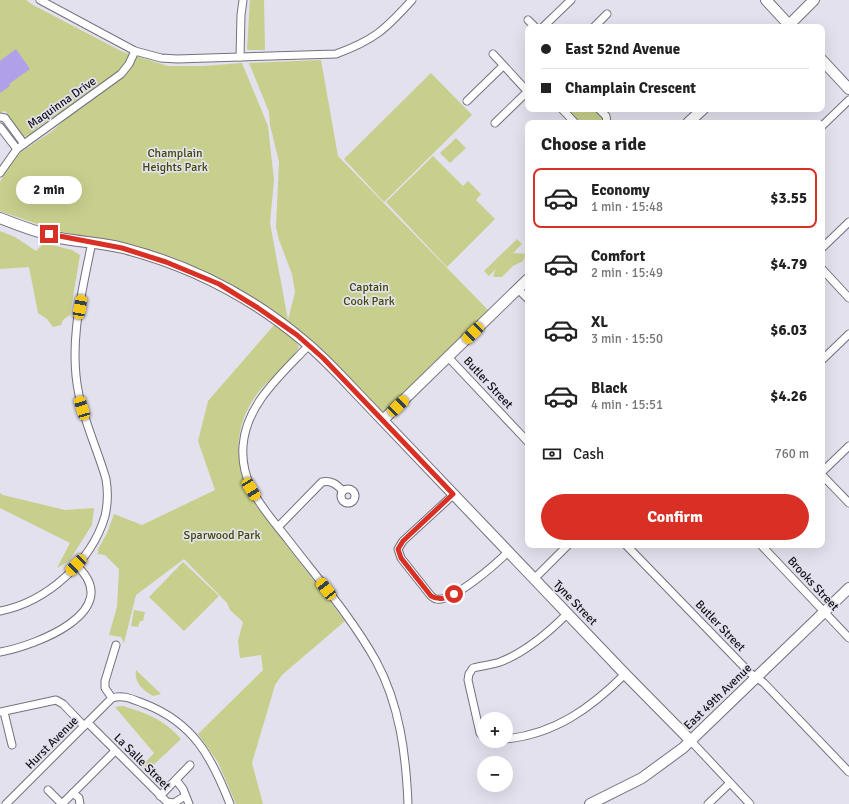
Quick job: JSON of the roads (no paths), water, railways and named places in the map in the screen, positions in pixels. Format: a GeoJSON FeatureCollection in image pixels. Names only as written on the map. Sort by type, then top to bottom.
{"type":"FeatureCollection","features":[{"type":"Feature","properties":{"kind":"street"},"geometry":{"type":"LineString","coordinates":[[40,0],[135,51],[161,58],[178,60],[240,56],[336,54],[370,39],[389,26],[412,0]]}},
{"type":"Feature","properties":{"kind":"street"},"geometry":{"type":"LineString","coordinates":[[240,56],[243,0]]}},
{"type":"Feature","properties":{"kind":"street"},"geometry":{"type":"LineString","coordinates":[[546,24],[571,0]]}},
{"type":"Feature","properties":{"kind":"street"},"geometry":{"type":"LineString","coordinates":[[766,0],[787,24]]}},
{"type":"Feature","properties":{"kind":"street"},"geometry":{"type":"LineString","coordinates":[[791,24],[814,0]]}},
{"type":"Feature","properties":{"kind":"street"},"geometry":{"type":"LineString","coordinates":[[597,24],[607,14]]}},
{"type":"Feature","properties":{"kind":"street"},"geometry":{"type":"LineString","coordinates":[[528,20],[532,24]]}},
{"type":"Feature","properties":{"kind":"street","name":"Maquinna Drive"},"geometry":{"type":"LineString","coordinates":[[0,173],[17,149],[121,74],[129,64],[135,51]]}},
{"type":"Feature","properties":{"kind":"street"},"geometry":{"type":"LineString","coordinates":[[493,54],[525,89]]}},
{"type":"Feature","properties":{"kind":"street"},"geometry":{"type":"LineString","coordinates":[[825,63],[849,89]]}},
{"type":"Feature","properties":{"kind":"street"},"geometry":{"type":"LineString","coordinates":[[467,101],[503,66]]}},
{"type":"Feature","properties":{"kind":"street"},"geometry":{"type":"LineString","coordinates":[[495,124],[525,95]]}},
{"type":"Feature","properties":{"kind":"street"},"geometry":{"type":"LineString","coordinates":[[825,123],[849,100]]}},
{"type":"Feature","properties":{"kind":"street"},"geometry":{"type":"LineString","coordinates":[[565,112],[572,120]]}},
{"type":"Feature","properties":{"kind":"street"},"geometry":{"type":"LineString","coordinates":[[691,120],[700,112]]}},
{"type":"Feature","properties":{"kind":"street"},"geometry":{"type":"LineString","coordinates":[[0,117],[5,118],[24,144]]}},
{"type":"Feature","properties":{"kind":"street"},"geometry":{"type":"LineString","coordinates":[[0,127],[17,149]]}},
{"type":"Feature","properties":{"kind":"street","name":"Tyne Street"},"geometry":{"type":"LineString","coordinates":[[0,218],[32,230],[61,238],[122,248],[166,262],[219,284],[264,312],[309,345],[383,420],[625,674],[691,740],[750,804]]}},
{"type":"Feature","properties":{"kind":"street"},"geometry":{"type":"LineString","coordinates":[[825,245],[849,222]]}},
{"type":"Feature","properties":{"kind":"street"},"geometry":{"type":"LineString","coordinates":[[0,612],[20,606],[51,588],[76,565],[91,545],[100,528],[107,504],[106,479],[79,397],[74,361],[76,334],[92,242]]}},
{"type":"Feature","properties":{"kind":"street"},"geometry":{"type":"LineString","coordinates":[[825,272],[849,298]]}},
{"type":"Feature","properties":{"kind":"street"},"geometry":{"type":"LineString","coordinates":[[383,420],[525,282]]}},
{"type":"Feature","properties":{"kind":"street"},"geometry":{"type":"LineString","coordinates":[[518,289],[525,296]]}},
{"type":"Feature","properties":{"kind":"street"},"geometry":{"type":"LineString","coordinates":[[825,357],[849,334]]}},
{"type":"Feature","properties":{"kind":"street"},"geometry":{"type":"LineString","coordinates":[[309,345],[256,405],[248,422],[244,436],[243,456],[248,482],[258,499],[278,526],[344,611],[377,662],[391,696],[402,736],[408,804]]}},
{"type":"Feature","properties":{"kind":"street","name":"Butler Street"},"geometry":{"type":"LineString","coordinates":[[448,357],[525,439]]}},
{"type":"Feature","properties":{"kind":"street"},"geometry":{"type":"LineString","coordinates":[[825,471],[849,446]]}},
{"type":"Feature","properties":{"kind":"street"},"geometry":{"type":"LineString","coordinates":[[825,477],[849,503]]}},
{"type":"Feature","properties":{"kind":"street"},"geometry":{"type":"LineString","coordinates":[[278,526],[322,482],[328,481],[334,483],[343,491]]}},
{"type":"Feature","properties":{"kind":"street"},"geometry":{"type":"LineString","coordinates":[[453,494],[403,541],[398,549],[401,558],[431,596],[436,600],[444,599],[463,589],[475,581],[508,552]]}},
{"type":"Feature","properties":{"kind":"street"},"geometry":{"type":"LineString","coordinates":[[534,579],[565,548]]}},
{"type":"Feature","properties":{"kind":"street","name":"Butler Street"},"geometry":{"type":"LineString","coordinates":[[629,548],[749,672],[765,684],[849,772]]}},
{"type":"Feature","properties":{"kind":"street","name":"Brooks Street"},"geometry":{"type":"LineString","coordinates":[[764,548],[849,638]]}},
{"type":"Feature","properties":{"kind":"street"},"geometry":{"type":"LineString","coordinates":[[0,652],[19,649],[51,636],[84,612],[90,603],[92,593],[87,576],[76,565]]}},
{"type":"Feature","properties":{"kind":"street","name":"East 49th Avenue"},"geometry":{"type":"LineString","coordinates":[[590,804],[642,778],[664,763],[691,740],[849,588]]}},
{"type":"Feature","properties":{"kind":"street"},"geometry":{"type":"LineString","coordinates":[[477,720],[468,680],[469,674],[473,668],[499,662],[519,653],[549,632],[567,614]]}},
{"type":"Feature","properties":{"kind":"street"},"geometry":{"type":"LineString","coordinates":[[116,645],[105,681],[105,688],[112,698],[121,696],[127,697],[156,708],[186,729],[205,750],[213,764],[230,804]]}},
{"type":"Feature","properties":{"kind":"street"},"geometry":{"type":"LineString","coordinates":[[513,738],[551,727],[572,718],[595,701],[625,674]]}},
{"type":"Feature","properties":{"kind":"street","name":"Hurst Avenue"},"geometry":{"type":"LineString","coordinates":[[6,804],[112,698]]}},
{"type":"Feature","properties":{"kind":"street","name":"La Salle Street"},"geometry":{"type":"LineString","coordinates":[[2,712],[56,700],[63,704],[115,750],[167,802],[174,803],[186,796]]}},
{"type":"Feature","properties":{"kind":"street"},"geometry":{"type":"LineString","coordinates":[[2,712],[12,745]]}},
{"type":"Feature","properties":{"kind":"street"},"geometry":{"type":"LineString","coordinates":[[48,790],[62,804],[115,750]]}},
{"type":"Feature","properties":{"kind":"street"},"geometry":{"type":"LineString","coordinates":[[160,796],[190,765]]}},
{"type":"Feature","properties":{"kind":"street","name":"La Salle Street"},"geometry":{"type":"LineString","coordinates":[[176,780],[189,804]]}},
{"type":"Feature","properties":{"kind":"street"},"geometry":{"type":"LineString","coordinates":[[708,804],[730,783]]}},
{"type":"Feature","properties":{"kind":"street"},"geometry":{"type":"LineString","coordinates":[[73,793],[79,798],[80,804]]}},
{"type":"Feature","properties":{"kind":"park label","name":"Champlain Heights Park"},"geometry":{"type":"Point","coordinates":[175,160]}},
{"type":"Feature","properties":{"kind":"park label","name":"Captain Cook Park"},"geometry":{"type":"Point","coordinates":[369,294]}},
{"type":"Feature","properties":{"kind":"park label","name":"Sparwood Park"},"geometry":{"type":"Point","coordinates":[222,535]}}]}
